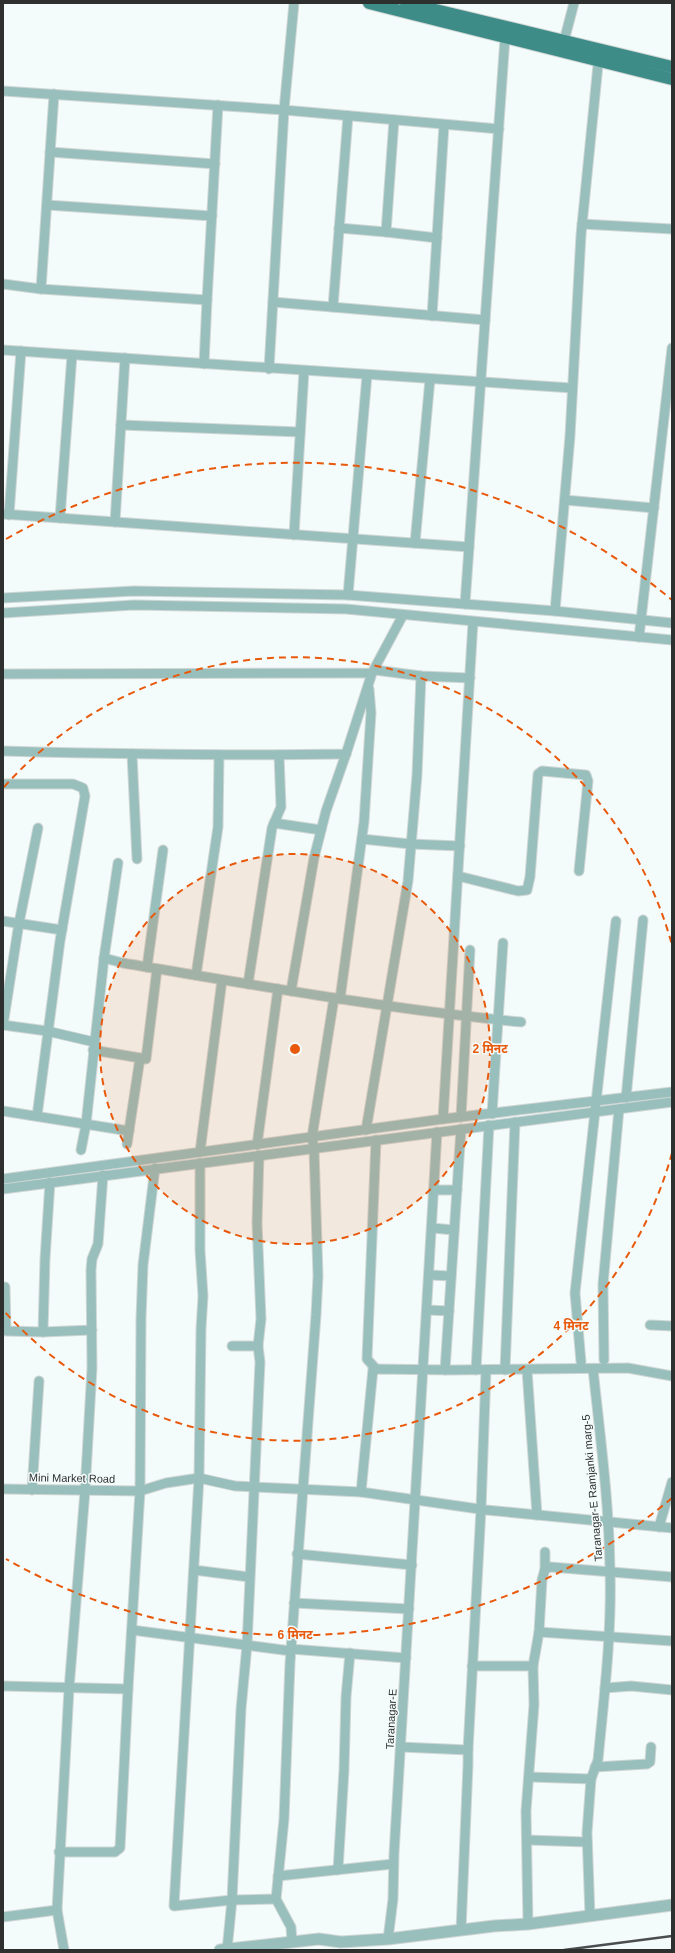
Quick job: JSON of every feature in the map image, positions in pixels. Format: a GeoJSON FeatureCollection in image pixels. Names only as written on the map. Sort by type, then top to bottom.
{"type":"FeatureCollection","features":[{"type":"Feature","properties":{"kind":"main road"},"geometry":{"type":"LineString","coordinates":[[369,3],[505,38],[672,68]]}},
{"type":"Feature","properties":{"kind":"main road"},"geometry":{"type":"LineString","coordinates":[[406,3],[431,6],[564,41],[599,55],[672,79]]}},
{"type":"Feature","properties":{"kind":"street"},"geometry":{"type":"LineString","coordinates":[[269,369],[284,110],[294,3]]}},
{"type":"Feature","properties":{"kind":"street"},"geometry":{"type":"LineString","coordinates":[[564,41],[574,3]]}},
{"type":"Feature","properties":{"kind":"street"},"geometry":{"type":"LineString","coordinates":[[465,604],[505,38]]}},
{"type":"Feature","properties":{"kind":"street"},"geometry":{"type":"LineString","coordinates":[[556,611],[565,500],[582,224],[597,89],[599,55]]}},
{"type":"Feature","properties":{"kind":"street"},"geometry":{"type":"LineString","coordinates":[[3,90],[284,110],[499,129]]}},
{"type":"Feature","properties":{"kind":"street"},"geometry":{"type":"LineString","coordinates":[[41,289],[54,94]]}},
{"type":"Feature","properties":{"kind":"street"},"geometry":{"type":"LineString","coordinates":[[204,364],[218,105]]}},
{"type":"Feature","properties":{"kind":"street"},"geometry":{"type":"LineString","coordinates":[[333,307],[348,116]]}},
{"type":"Feature","properties":{"kind":"street"},"geometry":{"type":"LineString","coordinates":[[386,232],[394,120]]}},
{"type":"Feature","properties":{"kind":"street"},"geometry":{"type":"LineString","coordinates":[[432,316],[444,124]]}},
{"type":"Feature","properties":{"kind":"street"},"geometry":{"type":"LineString","coordinates":[[50,152],[215,164]]}},
{"type":"Feature","properties":{"kind":"street"},"geometry":{"type":"LineString","coordinates":[[47,205],[212,216]]}},
{"type":"Feature","properties":{"kind":"street"},"geometry":{"type":"LineString","coordinates":[[582,224],[672,229]]}},
{"type":"Feature","properties":{"kind":"street"},"geometry":{"type":"LineString","coordinates":[[339,228],[437,238]]}},
{"type":"Feature","properties":{"kind":"street"},"geometry":{"type":"LineString","coordinates":[[3,284],[41,289],[207,300]]}},
{"type":"Feature","properties":{"kind":"street"},"geometry":{"type":"LineString","coordinates":[[273,302],[485,320]]}},
{"type":"Feature","properties":{"kind":"street"},"geometry":{"type":"LineString","coordinates":[[639,637],[669,393],[672,348]]}},
{"type":"Feature","properties":{"kind":"street"},"geometry":{"type":"LineString","coordinates":[[3,350],[269,369],[572,388]]}},
{"type":"Feature","properties":{"kind":"street"},"geometry":{"type":"LineString","coordinates":[[21,351],[6,514],[469,547]]}},
{"type":"Feature","properties":{"kind":"street"},"geometry":{"type":"LineString","coordinates":[[60,518],[72,355]]}},
{"type":"Feature","properties":{"kind":"street"},"geometry":{"type":"LineString","coordinates":[[116,522],[125,358]]}},
{"type":"Feature","properties":{"kind":"street"},"geometry":{"type":"LineString","coordinates":[[294,535],[304,371]]}},
{"type":"Feature","properties":{"kind":"street"},"geometry":{"type":"LineString","coordinates":[[348,595],[368,375]]}},
{"type":"Feature","properties":{"kind":"street"},"geometry":{"type":"LineString","coordinates":[[415,543],[430,379]]}},
{"type":"Feature","properties":{"kind":"street"},"geometry":{"type":"LineString","coordinates":[[121,425],[300,432]]}},
{"type":"Feature","properties":{"kind":"street"},"geometry":{"type":"LineString","coordinates":[[565,500],[654,508]]}},
{"type":"Feature","properties":{"kind":"street"},"geometry":{"type":"LineString","coordinates":[[3,598],[134,591],[348,595],[556,611],[641,621],[672,623]]}},
{"type":"Feature","properties":{"kind":"street"},"geometry":{"type":"LineString","coordinates":[[3,612],[134,605],[346,610],[672,640]]}},
{"type":"Feature","properties":{"kind":"street"},"geometry":{"type":"LineString","coordinates":[[291,991],[314,858],[321,830],[369,683],[403,615]]}},
{"type":"Feature","properties":{"kind":"street"},"geometry":{"type":"LineString","coordinates":[[442,1120],[450,1015],[474,622]]}},
{"type":"Feature","properties":{"kind":"street"},"geometry":{"type":"LineString","coordinates":[[3,674],[374,672],[470,678]]}},
{"type":"Feature","properties":{"kind":"street"},"geometry":{"type":"LineString","coordinates":[[366,1130],[408,882],[417,775],[421,676]]}},
{"type":"Feature","properties":{"kind":"street"},"geometry":{"type":"LineString","coordinates":[[292,1941],[291,1927],[276,1899],[284,1819],[291,1650],[318,1276],[314,1149],[312,1136],[337,999],[362,839],[371,713],[369,683]]}},
{"type":"Feature","properties":{"kind":"street"},"geometry":{"type":"LineString","coordinates":[[3,751],[219,755],[346,754]]}},
{"type":"Feature","properties":{"kind":"street"},"geometry":{"type":"LineString","coordinates":[[132,754],[137,859]]}},
{"type":"Feature","properties":{"kind":"street"},"geometry":{"type":"LineString","coordinates":[[196,975],[218,827],[219,755]]}},
{"type":"Feature","properties":{"kind":"street"},"geometry":{"type":"LineString","coordinates":[[248,984],[274,823],[281,807],[279,755]]}},
{"type":"Feature","properties":{"kind":"street"},"geometry":{"type":"LineString","coordinates":[[458,876],[518,891],[527,890],[530,877],[538,774],[542,770],[586,775],[588,780],[579,871]]}},
{"type":"Feature","properties":{"kind":"street"},"geometry":{"type":"LineString","coordinates":[[3,784],[73,784],[83,788],[85,796],[62,930],[47,1031],[37,1116]]}},
{"type":"Feature","properties":{"kind":"street"},"geometry":{"type":"LineString","coordinates":[[274,823],[321,830]]}},
{"type":"Feature","properties":{"kind":"street"},"geometry":{"type":"LineString","coordinates":[[38,828],[19,923],[3,1025],[47,1031],[93,1046],[146,1059],[157,969]]}},
{"type":"Feature","properties":{"kind":"street"},"geometry":{"type":"LineString","coordinates":[[362,839],[410,844],[460,846]]}},
{"type":"Feature","properties":{"kind":"street"},"geometry":{"type":"LineString","coordinates":[[147,967],[162,850]]}},
{"type":"Feature","properties":{"kind":"street"},"geometry":{"type":"LineString","coordinates":[[81,1150],[86,1124],[93,1046],[104,958],[118,863]]}},
{"type":"Feature","properties":{"kind":"street"},"geometry":{"type":"LineString","coordinates":[[626,1098],[643,920]]}},
{"type":"Feature","properties":{"kind":"street"},"geometry":{"type":"LineString","coordinates":[[3,921],[62,930]]}},
{"type":"Feature","properties":{"kind":"street"},"geometry":{"type":"LineString","coordinates":[[581,1362],[576,1293],[597,1112],[616,921]]}},
{"type":"Feature","properties":{"kind":"street"},"geometry":{"type":"LineString","coordinates":[[492,1114],[503,943]]}},
{"type":"Feature","properties":{"kind":"street"},"geometry":{"type":"LineString","coordinates":[[461,1118],[470,950]]}},
{"type":"Feature","properties":{"kind":"street"},"geometry":{"type":"LineString","coordinates":[[104,958],[157,969],[337,999],[450,1015],[521,1022]]}},
{"type":"Feature","properties":{"kind":"street"},"geometry":{"type":"LineString","coordinates":[[200,1152],[222,980]]}},
{"type":"Feature","properties":{"kind":"street"},"geometry":{"type":"LineString","coordinates":[[258,1145],[278,989]]}},
{"type":"Feature","properties":{"kind":"street"},"geometry":{"type":"LineString","coordinates":[[127,1144],[140,1058]]}},
{"type":"Feature","properties":{"kind":"street"},"geometry":{"type":"LineString","coordinates":[[3,1179],[258,1145],[312,1136],[672,1092]]}},
{"type":"Feature","properties":{"kind":"street"},"geometry":{"type":"LineString","coordinates":[[3,1189],[156,1168],[314,1149],[461,1128],[672,1102]]}},
{"type":"Feature","properties":{"kind":"street"},"geometry":{"type":"LineString","coordinates":[[604,1360],[603,1284],[619,1109]]}},
{"type":"Feature","properties":{"kind":"street"},"geometry":{"type":"LineString","coordinates":[[3,1111],[129,1131]]}},
{"type":"Feature","properties":{"kind":"street"},"geometry":{"type":"LineString","coordinates":[[505,1370],[515,1122]]}},
{"type":"Feature","properties":{"kind":"street"},"geometry":{"type":"LineString","coordinates":[[476,1370],[489,1125]]}},
{"type":"Feature","properties":{"kind":"street"},"geometry":{"type":"LineString","coordinates":[[445,1370],[461,1128]]}},
{"type":"Feature","properties":{"kind":"street","name":"Taranagar-E"},"geometry":{"type":"LineString","coordinates":[[388,1939],[393,1899],[393,1864],[424,1370],[437,1132]]}},
{"type":"Feature","properties":{"kind":"street"},"geometry":{"type":"LineString","coordinates":[[376,1140],[367,1359],[376,1369]]}},
{"type":"Feature","properties":{"kind":"street"},"geometry":{"type":"LineString","coordinates":[[259,1155],[258,1223],[261,1319],[258,1346],[260,1362],[247,1645],[241,1708],[232,1900],[225,1950],[319,1939],[341,1942],[388,1939],[528,1924],[672,1905]]}},
{"type":"Feature","properties":{"kind":"street"},"geometry":{"type":"LineString","coordinates":[[200,1163],[200,1250],[203,1311],[201,1329],[199,1478],[191,1638],[174,1906],[232,1900],[276,1899]]}},
{"type":"Feature","properties":{"kind":"street"},"geometry":{"type":"LineString","coordinates":[[59,1852],[115,1852],[120,1848],[140,1491],[141,1319],[143,1265],[156,1168]]}},
{"type":"Feature","properties":{"kind":"street"},"geometry":{"type":"LineString","coordinates":[[64,1950],[57,1910],[59,1852],[69,1689],[85,1491],[92,1368],[91,1270],[92,1259],[98,1244],[104,1175]]}},
{"type":"Feature","properties":{"kind":"street"},"geometry":{"type":"LineString","coordinates":[[43,1332],[45,1259],[50,1182]]}},
{"type":"Feature","properties":{"kind":"street"},"geometry":{"type":"LineString","coordinates":[[434,1190],[457,1190]]}},
{"type":"Feature","properties":{"kind":"street"},"geometry":{"type":"LineString","coordinates":[[432,1228],[454,1230]]}},
{"type":"Feature","properties":{"kind":"street"},"geometry":{"type":"LineString","coordinates":[[429,1275],[451,1276]]}},
{"type":"Feature","properties":{"kind":"street"},"geometry":{"type":"LineString","coordinates":[[5,1287],[6,1331],[43,1332],[92,1330]]}},
{"type":"Feature","properties":{"kind":"street"},"geometry":{"type":"LineString","coordinates":[[427,1310],[449,1311]]}},
{"type":"Feature","properties":{"kind":"street"},"geometry":{"type":"LineString","coordinates":[[650,1325],[672,1326]]}},
{"type":"Feature","properties":{"kind":"street"},"geometry":{"type":"LineString","coordinates":[[232,1346],[258,1346]]}},
{"type":"Feature","properties":{"kind":"street"},"geometry":{"type":"LineString","coordinates":[[361,1492],[373,1369],[527,1370],[628,1368],[672,1376]]}},
{"type":"Feature","properties":{"kind":"street","name":"Taranagar-E Ramjanki marg-5"},"geometry":{"type":"LineString","coordinates":[[590,1916],[588,1842],[591,1779],[598,1760],[610,1636],[608,1521],[593,1369]]}},
{"type":"Feature","properties":{"kind":"street"},"geometry":{"type":"LineString","coordinates":[[461,1930],[468,1750],[481,1509],[486,1370]]}},
{"type":"Feature","properties":{"kind":"street"},"geometry":{"type":"LineString","coordinates":[[527,1370],[537,1515]]}},
{"type":"Feature","properties":{"kind":"street"},"geometry":{"type":"LineString","coordinates":[[32,1490],[39,1381]]}},
{"type":"Feature","properties":{"kind":"street"},"geometry":{"type":"LineString","coordinates":[[199,1478],[235,1486],[361,1492],[481,1509],[672,1528]]}},
{"type":"Feature","properties":{"kind":"street","name":"Mini Market Road"},"geometry":{"type":"LineString","coordinates":[[3,1489],[140,1491],[166,1483],[199,1478]]}},
{"type":"Feature","properties":{"kind":"street"},"geometry":{"type":"LineString","coordinates":[[659,1527],[672,1482]]}},
{"type":"Feature","properties":{"kind":"street"},"geometry":{"type":"LineString","coordinates":[[528,1924],[526,1811],[530,1777],[534,1705],[533,1666],[539,1632],[542,1580],[545,1569],[545,1552]]}},
{"type":"Feature","properties":{"kind":"street"},"geometry":{"type":"LineString","coordinates":[[298,1554],[412,1565]]}},
{"type":"Feature","properties":{"kind":"street"},"geometry":{"type":"LineString","coordinates":[[545,1569],[551,1567],[672,1577]]}},
{"type":"Feature","properties":{"kind":"street"},"geometry":{"type":"LineString","coordinates":[[194,1570],[250,1577]]}},
{"type":"Feature","properties":{"kind":"street"},"geometry":{"type":"LineString","coordinates":[[294,1603],[409,1609]]}},
{"type":"Feature","properties":{"kind":"street"},"geometry":{"type":"LineString","coordinates":[[132,1630],[291,1650],[406,1658]]}},
{"type":"Feature","properties":{"kind":"street"},"geometry":{"type":"LineString","coordinates":[[539,1632],[672,1641]]}},
{"type":"Feature","properties":{"kind":"street"},"geometry":{"type":"LineString","coordinates":[[338,1870],[344,1770],[346,1697],[350,1653]]}},
{"type":"Feature","properties":{"kind":"street"},"geometry":{"type":"LineString","coordinates":[[472,1666],[533,1666]]}},
{"type":"Feature","properties":{"kind":"street"},"geometry":{"type":"LineString","coordinates":[[3,1686],[69,1689],[128,1689]]}},
{"type":"Feature","properties":{"kind":"street"},"geometry":{"type":"LineString","coordinates":[[605,1688],[631,1686],[672,1690]]}},
{"type":"Feature","properties":{"kind":"street"},"geometry":{"type":"LineString","coordinates":[[595,1767],[647,1764],[650,1762],[651,1746]]}},
{"type":"Feature","properties":{"kind":"street"},"geometry":{"type":"LineString","coordinates":[[401,1747],[468,1750]]}},
{"type":"Feature","properties":{"kind":"street"},"geometry":{"type":"LineString","coordinates":[[530,1777],[591,1779]]}},
{"type":"Feature","properties":{"kind":"street"},"geometry":{"type":"LineString","coordinates":[[527,1840],[588,1842]]}},
{"type":"Feature","properties":{"kind":"street"},"geometry":{"type":"LineString","coordinates":[[278,1876],[393,1864]]}},
{"type":"Feature","properties":{"kind":"street"},"geometry":{"type":"LineString","coordinates":[[3,1917],[57,1910]]}},
{"type":"Feature","properties":{"kind":"street"},"geometry":{"type":"LineString","coordinates":[[328,1950],[341,1942]]}},
{"type":"Feature","properties":{"kind":"railway"},"geometry":{"type":"LineString","coordinates":[[564,1950],[672,1936]]}}]}
